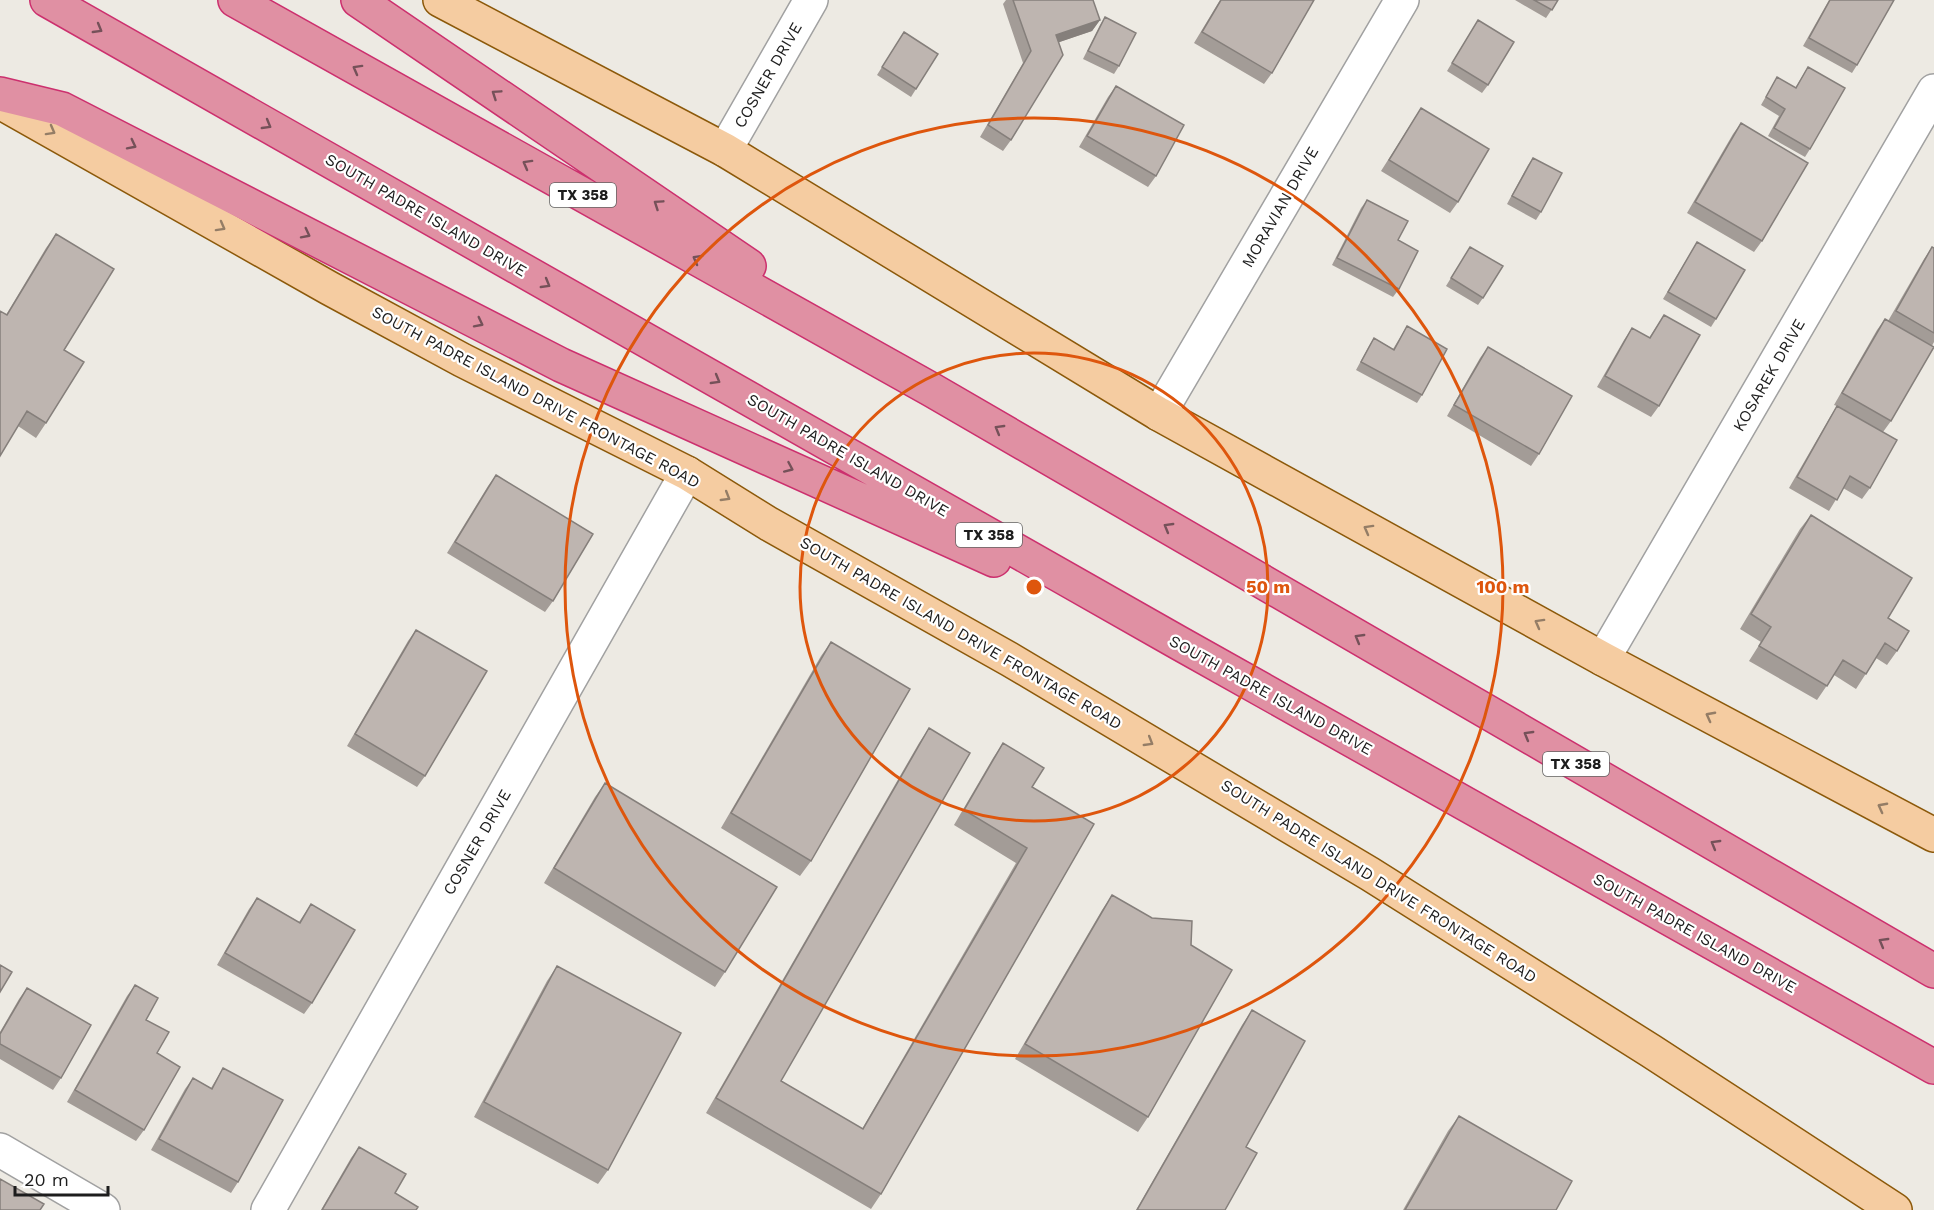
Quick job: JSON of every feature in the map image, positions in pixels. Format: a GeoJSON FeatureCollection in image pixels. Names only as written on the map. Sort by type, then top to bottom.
{"type":"FeatureCollection","features":[{"type":"Feature","properties":{"kind":"highway","name":"SOUTH PADRE ISLAND DRIVE"},"geometry":{"type":"LineString","coordinates":[[47,0],[1179,643],[1934,1067]]}},
{"type":"Feature","properties":{"kind":"highway","name":"TX 358"},"geometry":{"type":"LineString","coordinates":[[235,0],[932,390],[1934,971]]}},
{"type":"Feature","properties":{"kind":"highway"},"geometry":{"type":"LineString","coordinates":[[358,0],[932,390]]}},
{"type":"Feature","properties":{"kind":"highway"},"geometry":{"type":"LineString","coordinates":[[0,94],[62,109],[561,365],[1179,643]]}},
{"type":"Feature","properties":{"kind":"main road"},"geometry":{"type":"LineString","coordinates":[[440,0],[725,150],[1159,414],[1603,659],[1934,835]]}},
{"type":"Feature","properties":{"kind":"main road","name":"SOUTH PADRE ISLAND DRIVE FRONTAGE ROAD"},"geometry":{"type":"LineString","coordinates":[[0,102],[462,360],[687,473],[769,524],[1009,659],[1370,874],[1895,1210]]}},
{"type":"Feature","properties":{"kind":"street","name":"COSNER DRIVE"},"geometry":{"type":"LineString","coordinates":[[725,150],[811,0]]}},
{"type":"Feature","properties":{"kind":"street","name":"MORAVIAN DRIVE"},"geometry":{"type":"LineString","coordinates":[[1159,414],[1402,0]]}},
{"type":"Feature","properties":{"kind":"street","name":"KOSAREK DRIVE"},"geometry":{"type":"LineString","coordinates":[[1603,659],[1934,92]]}},
{"type":"Feature","properties":{"kind":"street","name":"COSNER DRIVE"},"geometry":{"type":"LineString","coordinates":[[268,1210],[687,473]]}},
{"type":"Feature","properties":{"kind":"street"},"geometry":{"type":"LineString","coordinates":[[0,1150],[103,1210]]}},
{"type":"Feature","properties":{"kind":"building"},"geometry":{"type":"Polygon","coordinates":[[[1013,0],[1093,0],[1100,20],[1056,35],[1063,55],[1011,140],[988,125],[1031,51],[1013,0]]]}},
{"type":"Feature","properties":{"kind":"building"},"geometry":{"type":"Polygon","coordinates":[[[1221,0],[1314,0],[1272,73],[1202,32],[1221,0]]]}},
{"type":"Feature","properties":{"kind":"building"},"geometry":{"type":"Polygon","coordinates":[[[1534,0],[1558,0],[1552,10],[1534,0]]]}},
{"type":"Feature","properties":{"kind":"building"},"geometry":{"type":"Polygon","coordinates":[[[1830,0],[1894,0],[1857,65],[1809,38],[1830,0]]]}},
{"type":"Feature","properties":{"kind":"building"},"geometry":{"type":"Polygon","coordinates":[[[1105,17],[1136,33],[1119,66],[1088,51],[1105,17]]]}},
{"type":"Feature","properties":{"kind":"building"},"geometry":{"type":"Polygon","coordinates":[[[1478,20],[1514,42],[1488,85],[1452,63],[1478,20]]]}},
{"type":"Feature","properties":{"kind":"building"},"geometry":{"type":"Polygon","coordinates":[[[904,32],[938,54],[916,89],[882,67],[904,32]]]}},
{"type":"Feature","properties":{"kind":"building"},"geometry":{"type":"Polygon","coordinates":[[[1808,67],[1845,88],[1810,149],[1774,128],[1785,109],[1766,97],[1777,77],[1796,88],[1808,67]]]}},
{"type":"Feature","properties":{"kind":"building"},"geometry":{"type":"Polygon","coordinates":[[[1116,86],[1184,125],[1156,176],[1087,136],[1116,86]]]}},
{"type":"Feature","properties":{"kind":"building"},"geometry":{"type":"Polygon","coordinates":[[[1421,108],[1489,149],[1458,202],[1389,160],[1421,108]]]}},
{"type":"Feature","properties":{"kind":"building"},"geometry":{"type":"Polygon","coordinates":[[[1741,123],[1808,163],[1762,241],[1695,202],[1741,123]]]}},
{"type":"Feature","properties":{"kind":"building"},"geometry":{"type":"Polygon","coordinates":[[[1533,158],[1562,173],[1541,212],[1512,196],[1533,158]]]}},
{"type":"Feature","properties":{"kind":"building"},"geometry":{"type":"Polygon","coordinates":[[[1367,200],[1408,221],[1398,240],[1418,251],[1399,289],[1337,258],[1367,200]]]}},
{"type":"Feature","properties":{"kind":"building"},"geometry":{"type":"Polygon","coordinates":[[[56,234],[114,269],[64,350],[84,362],[46,423],[27,411],[0,456],[0,311],[7,315],[56,234]]]}},
{"type":"Feature","properties":{"kind":"building"},"geometry":{"type":"Polygon","coordinates":[[[1697,242],[1745,270],[1716,319],[1668,292],[1697,242]]]}},
{"type":"Feature","properties":{"kind":"building"},"geometry":{"type":"Polygon","coordinates":[[[1470,247],[1503,266],[1483,298],[1451,278],[1470,247]]]}},
{"type":"Feature","properties":{"kind":"building"},"geometry":{"type":"Polygon","coordinates":[[[1932,247],[1934,248],[1934,333],[1896,311],[1932,247]]]}},
{"type":"Feature","properties":{"kind":"building"},"geometry":{"type":"Polygon","coordinates":[[[1664,315],[1700,335],[1659,406],[1605,376],[1632,328],[1650,338],[1664,315]]]}},
{"type":"Feature","properties":{"kind":"building"},"geometry":{"type":"Polygon","coordinates":[[[1885,319],[1934,347],[1891,421],[1842,393],[1885,319]]]}},
{"type":"Feature","properties":{"kind":"building"},"geometry":{"type":"Polygon","coordinates":[[[1407,326],[1447,349],[1422,395],[1361,362],[1374,338],[1394,350],[1407,326]]]}},
{"type":"Feature","properties":{"kind":"building"},"geometry":{"type":"Polygon","coordinates":[[[1488,347],[1572,396],[1539,454],[1454,405],[1488,347]]]}},
{"type":"Feature","properties":{"kind":"building"},"geometry":{"type":"Polygon","coordinates":[[[1837,406],[1897,440],[1870,488],[1850,476],[1837,500],[1797,477],[1837,406]]]}},
{"type":"Feature","properties":{"kind":"building"},"geometry":{"type":"Polygon","coordinates":[[[496,475],[593,534],[553,601],[455,542],[496,475]]]}},
{"type":"Feature","properties":{"kind":"building"},"geometry":{"type":"Polygon","coordinates":[[[1811,515],[1912,578],[1888,618],[1909,631],[1897,651],[1885,643],[1866,674],[1843,660],[1827,686],[1759,646],[1771,627],[1751,614],[1811,515]]]}},
{"type":"Feature","properties":{"kind":"building"},"geometry":{"type":"Polygon","coordinates":[[[416,630],[487,671],[425,776],[355,734],[416,630]]]}},
{"type":"Feature","properties":{"kind":"building"},"geometry":{"type":"Polygon","coordinates":[[[831,642],[910,689],[811,861],[731,813],[831,642]]]}},
{"type":"Feature","properties":{"kind":"building"},"geometry":{"type":"Polygon","coordinates":[[[929,728],[970,753],[781,1081],[863,1129],[1027,848],[964,810],[1003,743],[1044,768],[1032,787],[1094,824],[881,1194],[716,1098],[929,728]]]}},
{"type":"Feature","properties":{"kind":"building"},"geometry":{"type":"Polygon","coordinates":[[[605,783],[777,887],[725,972],[554,868],[605,783]]]}},
{"type":"Feature","properties":{"kind":"building"},"geometry":{"type":"Polygon","coordinates":[[[1112,895],[1152,918],[1192,921],[1191,945],[1232,970],[1148,1117],[1025,1044],[1112,895]]]}},
{"type":"Feature","properties":{"kind":"building"},"geometry":{"type":"Polygon","coordinates":[[[257,898],[300,923],[311,904],[355,930],[312,1003],[225,953],[257,898]]]}},
{"type":"Feature","properties":{"kind":"building"},"geometry":{"type":"Polygon","coordinates":[[[0,965],[12,972],[0,992],[0,965]]]}},
{"type":"Feature","properties":{"kind":"building"},"geometry":{"type":"Polygon","coordinates":[[[557,966],[681,1033],[608,1170],[484,1102],[557,966]]]}},
{"type":"Feature","properties":{"kind":"building"},"geometry":{"type":"Polygon","coordinates":[[[135,985],[158,998],[146,1020],[169,1032],[157,1053],[180,1067],[144,1130],[75,1090],[135,985]]]}},
{"type":"Feature","properties":{"kind":"building"},"geometry":{"type":"Polygon","coordinates":[[[27,988],[91,1025],[61,1078],[0,1044],[0,1034],[27,988]]]}},
{"type":"Feature","properties":{"kind":"building"},"geometry":{"type":"Polygon","coordinates":[[[1252,1010],[1305,1041],[1246,1147],[1257,1153],[1225,1210],[1137,1210],[1252,1010]]]}},
{"type":"Feature","properties":{"kind":"building"},"geometry":{"type":"Polygon","coordinates":[[[223,1068],[283,1100],[238,1182],[159,1139],[193,1078],[212,1089],[223,1068]]]}},
{"type":"Feature","properties":{"kind":"building"},"geometry":{"type":"Polygon","coordinates":[[[1459,1116],[1572,1181],[1556,1210],[1405,1210],[1459,1116]]]}},
{"type":"Feature","properties":{"kind":"building"},"geometry":{"type":"Polygon","coordinates":[[[359,1147],[406,1174],[395,1193],[418,1207],[416,1210],[322,1210],[359,1147]]]}},
{"type":"Feature","properties":{"kind":"building"},"geometry":{"type":"Polygon","coordinates":[[[0,1179],[44,1204],[40,1210],[0,1210],[0,1179]]]}}]}
